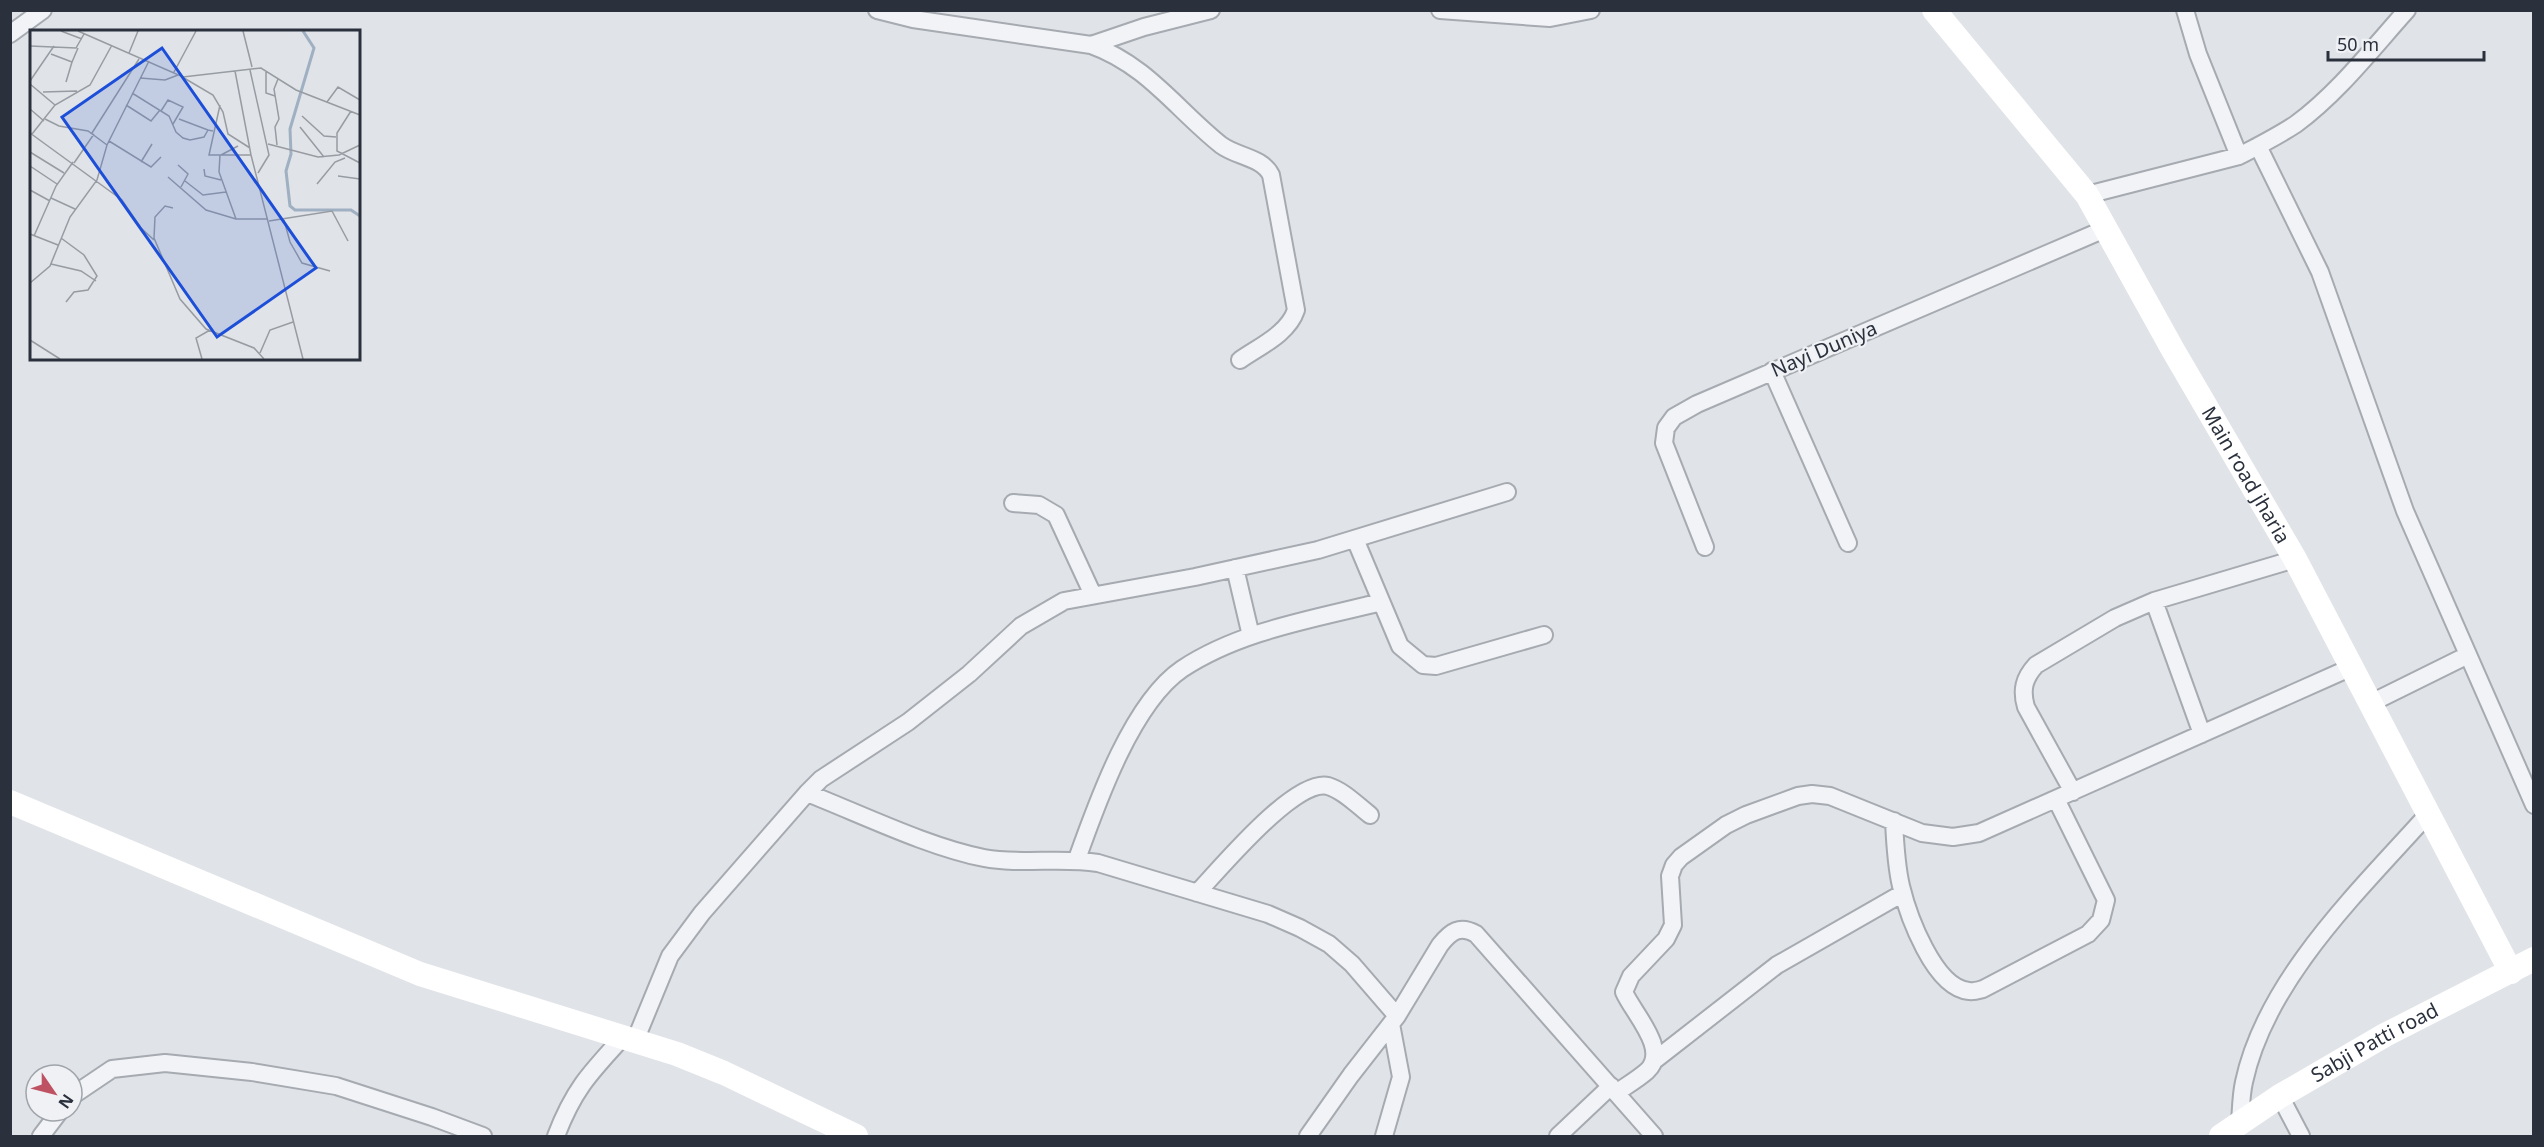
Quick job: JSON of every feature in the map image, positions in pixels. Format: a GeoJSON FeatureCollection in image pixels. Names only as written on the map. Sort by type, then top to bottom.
{"type":"FeatureCollection","features":[{"type":"Feature","properties":{"kind":"street"},"geometry":{"type":"LineString","coordinates":[[10,34],[43,10]]}},
{"type":"Feature","properties":{"kind":"street"},"geometry":{"type":"LineString","coordinates":[[877,10],[912,19],[1091,45],[1116,54],[1132,64],[1223,146],[1238,155],[1263,163],[1271,175],[1296,310],[1292,321],[1285,329],[1240,360]]}},
{"type":"Feature","properties":{"kind":"street"},"geometry":{"type":"LineString","coordinates":[[1091,45],[1144,27],[1211,10]]}},
{"type":"Feature","properties":{"kind":"street"},"geometry":{"type":"LineString","coordinates":[[1440,10],[1550,18],[1591,10]]}},
{"type":"Feature","properties":{"kind":"street","name":"Main road jharia"},"geometry":{"type":"LineString","coordinates":[[1934,10],[2088,195],[2105,229],[2295,559],[2511,972]]}},
{"type":"Feature","properties":{"kind":"street"},"geometry":{"type":"LineString","coordinates":[[2185,10],[2198,54],[2239,156]]}},
{"type":"Feature","properties":{"kind":"street"},"geometry":{"type":"LineString","coordinates":[[2088,195],[2239,156],[2296,124],[2331,92],[2407,10]]}},
{"type":"Feature","properties":{"kind":"street"},"geometry":{"type":"LineString","coordinates":[[2258,146],[2320,272],[2384,457],[2534,805]]}},
{"type":"Feature","properties":{"kind":"street","name":"Nayi Duniya"},"geometry":{"type":"LineString","coordinates":[[1705,546],[1664,443],[1666,428],[1674,417],[1697,404],[1772,371],[2105,229]]}},
{"type":"Feature","properties":{"kind":"street"},"geometry":{"type":"LineString","coordinates":[[1772,371],[1848,543]]}},
{"type":"Feature","properties":{"kind":"street"},"geometry":{"type":"LineString","coordinates":[[556,1137],[568,1105],[579,1085],[629,1039],[670,956],[702,913],[807,793],[821,779],[938,700],[1036,616],[1064,601],[1235,568],[1355,539],[1507,492]]}},
{"type":"Feature","properties":{"kind":"street"},"geometry":{"type":"LineString","coordinates":[[1013,503],[1039,505],[1056,515],[1093,596]]}},
{"type":"Feature","properties":{"kind":"street"},"geometry":{"type":"LineString","coordinates":[[1355,539],[1400,645],[1423,665],[1436,666],[1544,635]]}},
{"type":"Feature","properties":{"kind":"street"},"geometry":{"type":"LineString","coordinates":[[2073,792],[2026,707],[2022,693],[2027,675],[2036,665],[2115,618],[2154,601],[2295,559]]}},
{"type":"Feature","properties":{"kind":"street"},"geometry":{"type":"LineString","coordinates":[[1235,568],[1251,636]]}},
{"type":"Feature","properties":{"kind":"street"},"geometry":{"type":"LineString","coordinates":[[2154,601],[2202,734]]}},
{"type":"Feature","properties":{"kind":"street"},"geometry":{"type":"LineString","coordinates":[[1077,859],[1116,762],[1146,708],[1162,686],[1181,669],[1251,636],[1382,602]]}},
{"type":"Feature","properties":{"kind":"street"},"geometry":{"type":"LineString","coordinates":[[2370,703],[2468,655]]}},
{"type":"Feature","properties":{"kind":"street"},"geometry":{"type":"LineString","coordinates":[[1655,1060],[1652,1041],[1624,992],[1630,976],[1666,939],[1673,925],[1670,876],[1681,857],[1726,825],[1798,796],[1830,796],[1922,833],[1953,837],[1978,833],[2352,667]]}},
{"type":"Feature","properties":{"kind":"street"},"geometry":{"type":"LineString","coordinates":[[1197,892],[1279,808],[1310,787],[1326,786],[1344,794],[1370,815]]}},
{"type":"Feature","properties":{"kind":"street"},"geometry":{"type":"LineString","coordinates":[[807,793],[959,852],[986,858],[1077,859],[1098,862],[1268,914],[1329,944],[1372,985],[1394,1020],[1401,1077],[1383,1137]]}},
{"type":"Feature","properties":{"kind":"street"},"geometry":{"type":"LineString","coordinates":[[1894,821],[1903,893],[1914,930],[1936,966],[1956,987],[1970,992],[1983,989],[2088,934],[2101,920],[2106,900],[2056,800]]}},
{"type":"Feature","properties":{"kind":"street"},"geometry":{"type":"LineString","coordinates":[[10,802],[420,974],[629,1039],[724,1073],[856,1137]]}},
{"type":"Feature","properties":{"kind":"street"},"geometry":{"type":"LineString","coordinates":[[2230,1130],[2253,1052],[2276,1001],[2343,909],[2428,814]]}},
{"type":"Feature","properties":{"kind":"street"},"geometry":{"type":"LineString","coordinates":[[1558,1137],[1614,1090],[1649,1070],[1655,1060],[1777,965],[1903,893]]}},
{"type":"Feature","properties":{"kind":"street"},"geometry":{"type":"LineString","coordinates":[[1308,1137],[1351,1075],[1394,1020],[1448,934],[1459,929],[1467,929],[1476,934],[1654,1137]]}},
{"type":"Feature","properties":{"kind":"street","name":"Sabji Patti road"},"geometry":{"type":"LineString","coordinates":[[2230,1130],[2280,1096],[2385,1035],[2534,959]]}},
{"type":"Feature","properties":{"kind":"street"},"geometry":{"type":"LineString","coordinates":[[84,1088],[112,1069],[176,1064],[252,1072],[336,1086],[432,1117],[483,1137]]}},
{"type":"Feature","properties":{"kind":"street"},"geometry":{"type":"LineString","coordinates":[[2280,1096],[2301,1137]]}},
{"type":"Feature","properties":{"kind":"street"},"geometry":{"type":"LineString","coordinates":[[41,1137],[51,1123]]}}]}
